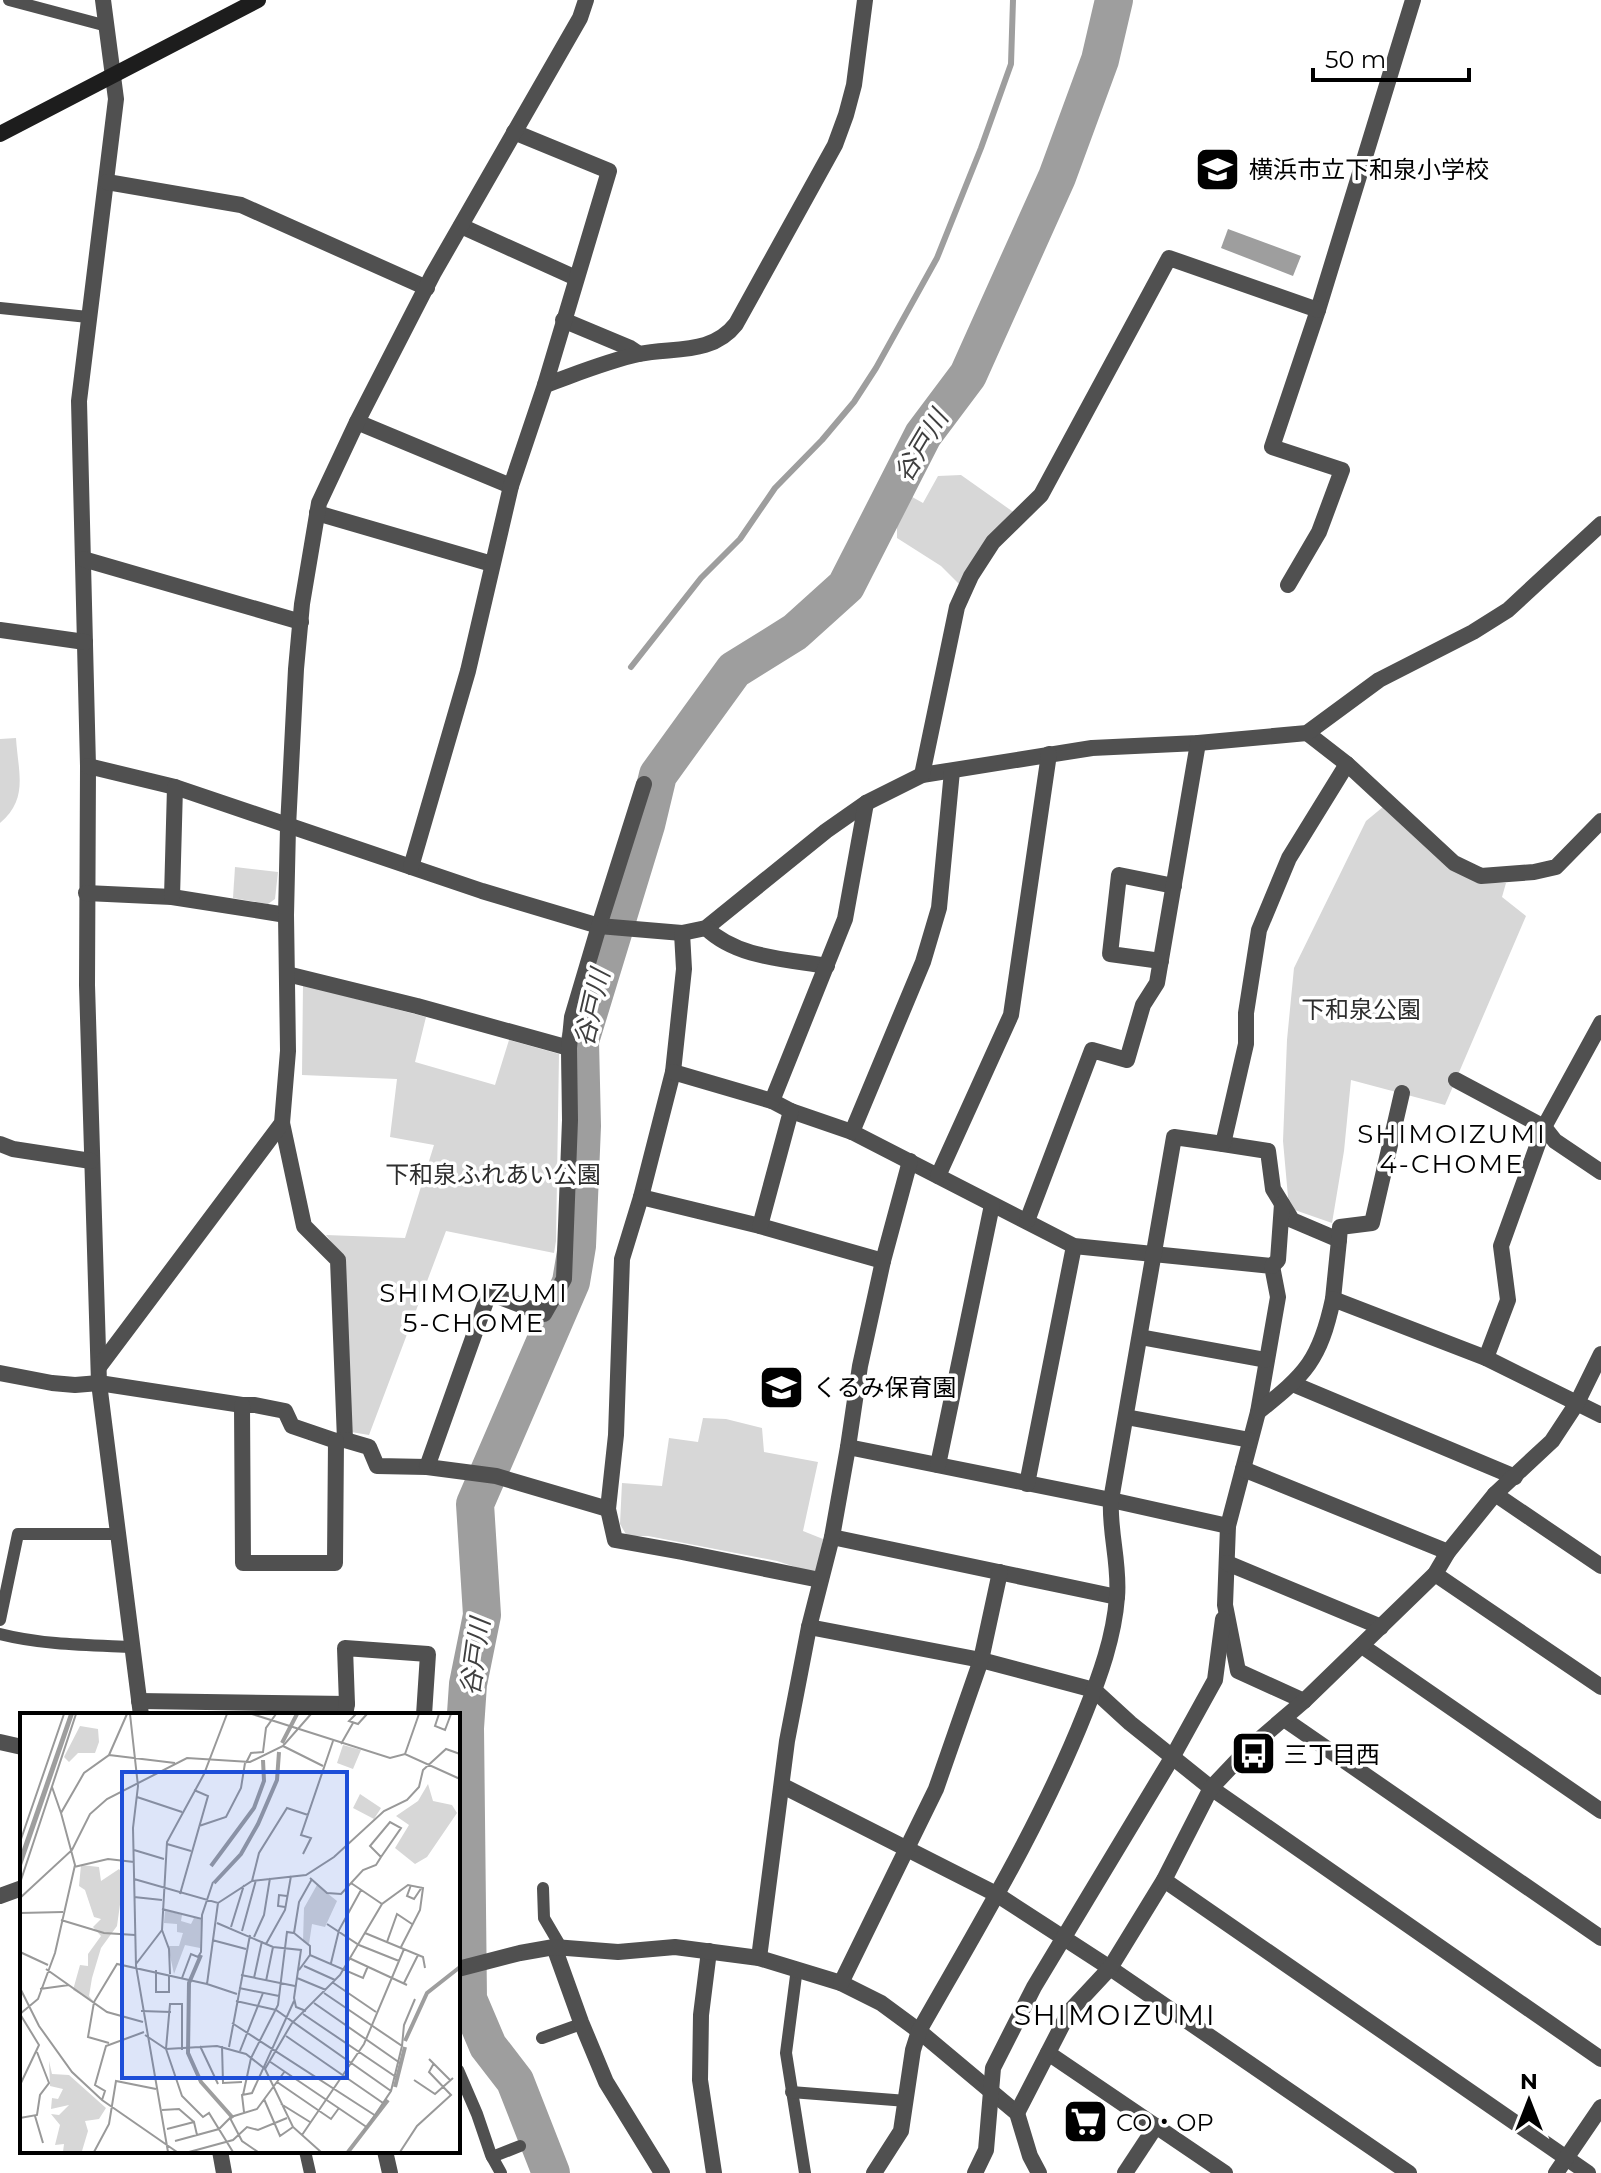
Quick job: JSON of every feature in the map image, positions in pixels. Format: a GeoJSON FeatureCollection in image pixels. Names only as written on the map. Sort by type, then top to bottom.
{"type":"FeatureCollection","features":[{"type":"Feature","properties":{"kind":"street"},"geometry":{"type":"LineString","coordinates":[[103,0],[116,99],[79,401],[88,766],[86,893],[91,1161],[99,1375],[140,1708],[346,1710],[345,1648],[428,1654],[424,1713]]}},
{"type":"Feature","properties":{"kind":"street"},"geometry":{"type":"LineString","coordinates":[[0,134],[258,0]]}},
{"type":"Feature","properties":{"kind":"street"},"geometry":{"type":"LineString","coordinates":[[242,1405],[243,1563],[335,1563],[341,1441],[338,1260],[304,1226],[282,1123],[288,1051],[286,915],[296,669],[317,513],[332,473],[427,288],[580,18],[586,0]]}},
{"type":"Feature","properties":{"kind":"street"},"geometry":{"type":"LineString","coordinates":[[545,385],[639,354],[706,346],[728,334],[835,145],[854,85],[865,0]]}},
{"type":"Feature","properties":{"kind":"street"},"geometry":{"type":"LineString","coordinates":[[1288,585],[1319,532],[1342,470],[1272,447],[1318,310],[1413,0]]}},
{"type":"Feature","properties":{"kind":"street"},"geometry":{"type":"LineString","coordinates":[[411,867],[468,671],[511,486],[545,385],[609,171],[514,132]]}},
{"type":"Feature","properties":{"kind":"street"},"geometry":{"type":"LineString","coordinates":[[107,182],[241,205],[427,288]]}},
{"type":"Feature","properties":{"kind":"street"},"geometry":{"type":"LineString","coordinates":[[461,226],[576,278]]}},
{"type":"Feature","properties":{"kind":"street"},"geometry":{"type":"LineString","coordinates":[[922,775],[957,607],[971,576],[993,542],[1041,495],[1169,258],[1318,310]]}},
{"type":"Feature","properties":{"kind":"street"},"geometry":{"type":"LineString","coordinates":[[563,320],[639,354]]}},
{"type":"Feature","properties":{"kind":"street"},"geometry":{"type":"LineString","coordinates":[[357,422],[511,486]]}},
{"type":"Feature","properties":{"kind":"street"},"geometry":{"type":"LineString","coordinates":[[317,513],[492,564]]}},
{"type":"Feature","properties":{"kind":"street"},"geometry":{"type":"LineString","coordinates":[[88,766],[175,787],[482,891],[602,926],[682,933],[706,928],[826,831],[866,803],[922,775],[1092,748],[1307,733],[1379,680],[1473,632],[1508,610],[1601,524]]}},
{"type":"Feature","properties":{"kind":"street"},"geometry":{"type":"LineString","coordinates":[[83,559],[301,622]]}},
{"type":"Feature","properties":{"kind":"street"},"geometry":{"type":"LineString","coordinates":[[0,630],[85,642]]}},
{"type":"Feature","properties":{"kind":"street"},"geometry":{"type":"LineString","coordinates":[[1307,733],[1347,764],[1454,863],[1481,876],[1556,867],[1601,821]]}},
{"type":"Feature","properties":{"kind":"street"},"geometry":{"type":"LineString","coordinates":[[1027,1221],[1092,1050],[1127,1060],[1143,1005],[1157,983],[1198,743]]}},
{"type":"Feature","properties":{"kind":"street"},"geometry":{"type":"LineString","coordinates":[[938,1176],[1011,1015],[1049,754]]}},
{"type":"Feature","properties":{"kind":"street"},"geometry":{"type":"LineString","coordinates":[[1223,1144],[1246,1044],[1246,1013],[1259,930],[1289,858],[1347,764]]}},
{"type":"Feature","properties":{"kind":"street"},"geometry":{"type":"LineString","coordinates":[[852,1132],[923,962],[939,908],[952,771]]}},
{"type":"Feature","properties":{"kind":"street"},"geometry":{"type":"LineString","coordinates":[[427,1467],[489,1293],[544,1314],[564,1279],[572,1017],[644,784]]}},
{"type":"Feature","properties":{"kind":"street"},"geometry":{"type":"LineString","coordinates":[[172,897],[175,787]]}},
{"type":"Feature","properties":{"kind":"street"},"geometry":{"type":"LineString","coordinates":[[772,1101],[845,919],[866,803]]}},
{"type":"Feature","properties":{"kind":"street"},"geometry":{"type":"LineString","coordinates":[[1161,961],[1110,954],[1119,875],[1174,886]]}},
{"type":"Feature","properties":{"kind":"street"},"geometry":{"type":"LineString","coordinates":[[86,893],[172,897],[286,915]]}},
{"type":"Feature","properties":{"kind":"street"},"geometry":{"type":"LineString","coordinates":[[706,928],[717,939],[743,951],[827,966]]}},
{"type":"Feature","properties":{"kind":"street"},"geometry":{"type":"LineString","coordinates":[[682,933],[684,969],[673,1072],[622,1259],[616,1435],[608,1509],[615,1540],[820,1580]]}},
{"type":"Feature","properties":{"kind":"street"},"geometry":{"type":"LineString","coordinates":[[287,974],[569,1048]]}},
{"type":"Feature","properties":{"kind":"street"},"geometry":{"type":"LineString","coordinates":[[1486,1358],[1508,1300],[1501,1246],[1544,1127],[1601,1023]]}},
{"type":"Feature","properties":{"kind":"street"},"geometry":{"type":"LineString","coordinates":[[673,1072],[772,1101],[791,1111],[852,1132],[1074,1246],[1272,1266]]}},
{"type":"Feature","properties":{"kind":"street"},"geometry":{"type":"LineString","coordinates":[[1456,1080],[1544,1127],[1555,1141],[1601,1172]]}},
{"type":"Feature","properties":{"kind":"street"},"geometry":{"type":"LineString","coordinates":[[1258,1412],[1293,1384],[1309,1366],[1326,1330],[1333,1299],[1340,1227],[1372,1223],[1402,1093]]}},
{"type":"Feature","properties":{"kind":"street"},"geometry":{"type":"LineString","coordinates":[[760,1226],[791,1111]]}},
{"type":"Feature","properties":{"kind":"street"},"geometry":{"type":"LineString","coordinates":[[99,1375],[282,1123]]}},
{"type":"Feature","properties":{"kind":"street"},"geometry":{"type":"LineString","coordinates":[[874,2173],[901,2131],[913,2050],[919,2031],[1065,1763],[1105,1660],[1117,1597],[1111,1500],[1174,1137],[1268,1151],[1273,1189],[1292,1220],[1339,1240]]}},
{"type":"Feature","properties":{"kind":"street"},"geometry":{"type":"LineString","coordinates":[[0,1144],[13,1149],[91,1161]]}},
{"type":"Feature","properties":{"kind":"street"},"geometry":{"type":"LineString","coordinates":[[759,1958],[787,1741],[809,1627],[832,1537],[860,1366],[883,1261],[910,1161]]}},
{"type":"Feature","properties":{"kind":"street"},"geometry":{"type":"LineString","coordinates":[[641,1197],[883,1261]]}},
{"type":"Feature","properties":{"kind":"street"},"geometry":{"type":"LineString","coordinates":[[1272,1266],[1278,1260],[1282,1204]]}},
{"type":"Feature","properties":{"kind":"street"},"geometry":{"type":"LineString","coordinates":[[938,1465],[992,1205]]}},
{"type":"Feature","properties":{"kind":"street"},"geometry":{"type":"LineString","coordinates":[[1027,1484],[1074,1246]]}},
{"type":"Feature","properties":{"kind":"street"},"geometry":{"type":"LineString","coordinates":[[975,2173],[986,2150],[993,2068],[1034,1987],[1173,1756],[1215,1680],[1225,1605],[1228,1526],[1258,1412],[1278,1297],[1272,1266]]}},
{"type":"Feature","properties":{"kind":"street"},"geometry":{"type":"LineString","coordinates":[[1333,1299],[1486,1358],[1601,1415]]}},
{"type":"Feature","properties":{"kind":"street"},"geometry":{"type":"LineString","coordinates":[[1140,1337],[1266,1360]]}},
{"type":"Feature","properties":{"kind":"street"},"geometry":{"type":"LineString","coordinates":[[1017,2113],[1069,2012],[1110,1968],[1164,1880],[1211,1788],[1248,1749],[1304,1701],[1435,1574],[1448,1552],[1495,1494],[1552,1441],[1577,1403],[1601,1354]]}},
{"type":"Feature","properties":{"kind":"street"},"geometry":{"type":"LineString","coordinates":[[0,1373],[63,1384],[99,1375],[285,1411],[292,1426],[369,1447],[377,1466],[427,1467],[488,1475],[608,1509]]}},
{"type":"Feature","properties":{"kind":"street"},"geometry":{"type":"LineString","coordinates":[[1293,1384],[1515,1477]]}},
{"type":"Feature","properties":{"kind":"street"},"geometry":{"type":"LineString","coordinates":[[1126,1417],[1250,1440]]}},
{"type":"Feature","properties":{"kind":"street"},"geometry":{"type":"LineString","coordinates":[[848,1447],[1228,1526]]}},
{"type":"Feature","properties":{"kind":"street"},"geometry":{"type":"LineString","coordinates":[[1243,1469],[1448,1552]]}},
{"type":"Feature","properties":{"kind":"street"},"geometry":{"type":"LineString","coordinates":[[1495,1494],[1601,1566]]}},
{"type":"Feature","properties":{"kind":"street"},"geometry":{"type":"LineString","coordinates":[[832,1537],[1117,1597]]}},
{"type":"Feature","properties":{"kind":"street"},"geometry":{"type":"LineString","coordinates":[[1227,1563],[1381,1627]]}},
{"type":"Feature","properties":{"kind":"street"},"geometry":{"type":"LineString","coordinates":[[841,1983],[936,1789],[981,1660],[1000,1572]]}},
{"type":"Feature","properties":{"kind":"street"},"geometry":{"type":"LineString","coordinates":[[1435,1574],[1601,1687]]}},
{"type":"Feature","properties":{"kind":"street"},"geometry":{"type":"LineString","coordinates":[[1225,1605],[1238,1671],[1304,1701]]}},
{"type":"Feature","properties":{"kind":"street"},"geometry":{"type":"LineString","coordinates":[[809,1627],[981,1660],[1094,1690],[1211,1788],[1601,2059]]}},
{"type":"Feature","properties":{"kind":"street"},"geometry":{"type":"LineString","coordinates":[[1362,1646],[1601,1811]]}},
{"type":"Feature","properties":{"kind":"street"},"geometry":{"type":"LineString","coordinates":[[1284,1719],[1601,1938]]}},
{"type":"Feature","properties":{"kind":"street"},"geometry":{"type":"LineString","coordinates":[[0,1742],[20,1747]]}},
{"type":"Feature","properties":{"kind":"street"},"geometry":{"type":"LineString","coordinates":[[783,1786],[996,1894],[1110,1968],[1409,2173]]}},
{"type":"Feature","properties":{"kind":"street"},"geometry":{"type":"LineString","coordinates":[[1164,1880],[1588,2173]]}},
{"type":"Feature","properties":{"kind":"street"},"geometry":{"type":"LineString","coordinates":[[0,1896],[20,1889]]}},
{"type":"Feature","properties":{"kind":"street"},"geometry":{"type":"LineString","coordinates":[[557,1947],[581,2024],[606,2082],[662,2173]]}},
{"type":"Feature","properties":{"kind":"street"},"geometry":{"type":"LineString","coordinates":[[465,1968],[557,1947],[618,1952],[675,1947],[759,1958],[841,1983],[881,2003],[919,2031],[1017,2113],[1030,2156],[1039,2173]]}},
{"type":"Feature","properties":{"kind":"street"},"geometry":{"type":"LineString","coordinates":[[709,1951],[701,2015],[700,2080],[714,2173]]}},
{"type":"Feature","properties":{"kind":"street"},"geometry":{"type":"LineString","coordinates":[[1048,2053],[1225,2173]]}},
{"type":"Feature","properties":{"kind":"street"},"geometry":{"type":"LineString","coordinates":[[1556,2173],[1601,2107]]}},
{"type":"Feature","properties":{"kind":"street"},"geometry":{"type":"LineString","coordinates":[[1125,2173],[1156,2126]]}},
{"type":"Feature","properties":{"kind":"street"},"geometry":{"type":"LineString","coordinates":[[220,2153],[224,2173]]}},
{"type":"Feature","properties":{"kind":"street"},"geometry":{"type":"LineString","coordinates":[[385,2153],[390,2173]]}},
{"type":"Feature","properties":{"kind":"lane"},"geometry":{"type":"LineString","coordinates":[[9,0],[107,26]]}},
{"type":"Feature","properties":{"kind":"lane"},"geometry":{"type":"LineString","coordinates":[[0,308],[88,317]]}},
{"type":"Feature","properties":{"kind":"lane"},"geometry":{"type":"LineString","coordinates":[[0,1620],[18,1534],[118,1534]]}},
{"type":"Feature","properties":{"kind":"lane"},"geometry":{"type":"LineString","coordinates":[[0,1634],[18,1639],[133,1647]]}},
{"type":"Feature","properties":{"kind":"lane"},"geometry":{"type":"LineString","coordinates":[[543,1888],[544,1918],[557,1947]]}},
{"type":"Feature","properties":{"kind":"lane"},"geometry":{"type":"LineString","coordinates":[[797,1968],[786,2053],[805,2173]]}},
{"type":"Feature","properties":{"kind":"lane"},"geometry":{"type":"LineString","coordinates":[[542,2038],[581,2024]]}},
{"type":"Feature","properties":{"kind":"lane"},"geometry":{"type":"LineString","coordinates":[[460,2075],[501,2173]]}},
{"type":"Feature","properties":{"kind":"lane"},"geometry":{"type":"LineString","coordinates":[[791,2092],[907,2101]]}},
{"type":"Feature","properties":{"kind":"lane"},"geometry":{"type":"LineString","coordinates":[[492,2157],[520,2146]]}},
{"type":"Feature","properties":{"kind":"lane"},"geometry":{"type":"LineString","coordinates":[[305,2153],[310,2173]]}},
{"type":"Feature","properties":{"kind":"green space"},"geometry":{"type":"Polygon","coordinates":[[[961,475],[1019,516],[965,590],[941,566],[897,538],[897,512],[891,497],[896,488],[923,503],[938,476],[961,475]]]}},
{"type":"Feature","properties":{"kind":"green space"},"geometry":{"type":"Polygon","coordinates":[[[16,738],[18,795],[9,814],[0,823],[0,739],[16,738]]]}},
{"type":"Feature","properties":{"kind":"green space","name":"下和泉公園"},"geometry":{"type":"Polygon","coordinates":[[[1383,807],[1486,882],[1506,883],[1502,897],[1526,916],[1445,1105],[1351,1080],[1344,1151],[1332,1223],[1289,1208],[1283,1141],[1287,1040],[1294,968],[1366,821],[1383,807]]]}},
{"type":"Feature","properties":{"kind":"green space"},"geometry":{"type":"Polygon","coordinates":[[[235,867],[278,872],[275,899],[268,904],[233,898],[235,867]]]}},
{"type":"Feature","properties":{"kind":"green space","name":"下和泉ふれあい公園"},"geometry":{"type":"Polygon","coordinates":[[[303,985],[426,1017],[415,1062],[495,1085],[509,1040],[559,1054],[554,1253],[446,1231],[369,1435],[351,1432],[345,1260],[326,1235],[405,1238],[434,1145],[390,1137],[397,1079],[302,1075],[303,985]]]}},
{"type":"Feature","properties":{"kind":"green space"},"geometry":{"type":"Polygon","coordinates":[[[703,1418],[726,1419],[762,1428],[764,1452],[818,1462],[803,1531],[823,1539],[817,1574],[777,1561],[648,1536],[627,1536],[620,1524],[622,1483],[662,1486],[669,1438],[698,1442],[703,1418]]]}},
{"type":"Feature","properties":{"kind":"shaded area"},"geometry":{"type":"Polygon","coordinates":[[[1228,229],[1301,256],[1293,276],[1221,248],[1228,229]]]}},
{"type":"Feature","properties":{"kind":"waterway"},"geometry":{"type":"LineString","coordinates":[[631,667],[701,578],[740,539],[775,488],[854,402],[876,368],[937,258],[981,148],[1011,64],[1013,0]]}},
{"type":"Feature","properties":{"kind":"waterway","name":"谷戸川"},"geometry":{"type":"LineString","coordinates":[[551,2173],[515,2081],[488,2046],[468,1999],[465,1728],[468,1684],[482,1615],[475,1504],[571,1282],[577,1246],[582,1126],[580,1041],[646,825],[658,775],[734,670],[795,632],[846,586],[923,435],[968,375],[1057,177],[1100,60],[1114,0]]}},
{"type":"Feature","properties":{"kind":"place","name":"横浜市立下和泉小学校"},"geometry":{"type":"Point","coordinates":[1218,169]}},
{"type":"Feature","properties":{"kind":"place","name":"くるみ保育園"},"geometry":{"type":"Point","coordinates":[782,1387]}},
{"type":"Feature","properties":{"kind":"place","name":"三丁目西"},"geometry":{"type":"Point","coordinates":[1253,1754]}},
{"type":"Feature","properties":{"kind":"place","name":"CO・OP"},"geometry":{"type":"Point","coordinates":[1085,2122]}},
{"type":"Feature","properties":{"kind":"district","name":"SHIMOIZUMI 4-CHOME"},"geometry":{"type":"Point","coordinates":[1452,1149]}},
{"type":"Feature","properties":{"kind":"district","name":"SHIMOIZUMI 5-CHOME"},"geometry":{"type":"Point","coordinates":[474,1308]}},
{"type":"Feature","properties":{"kind":"district","name":"SHIMOIZUMI"},"geometry":{"type":"Point","coordinates":[1115,2015]}}]}
